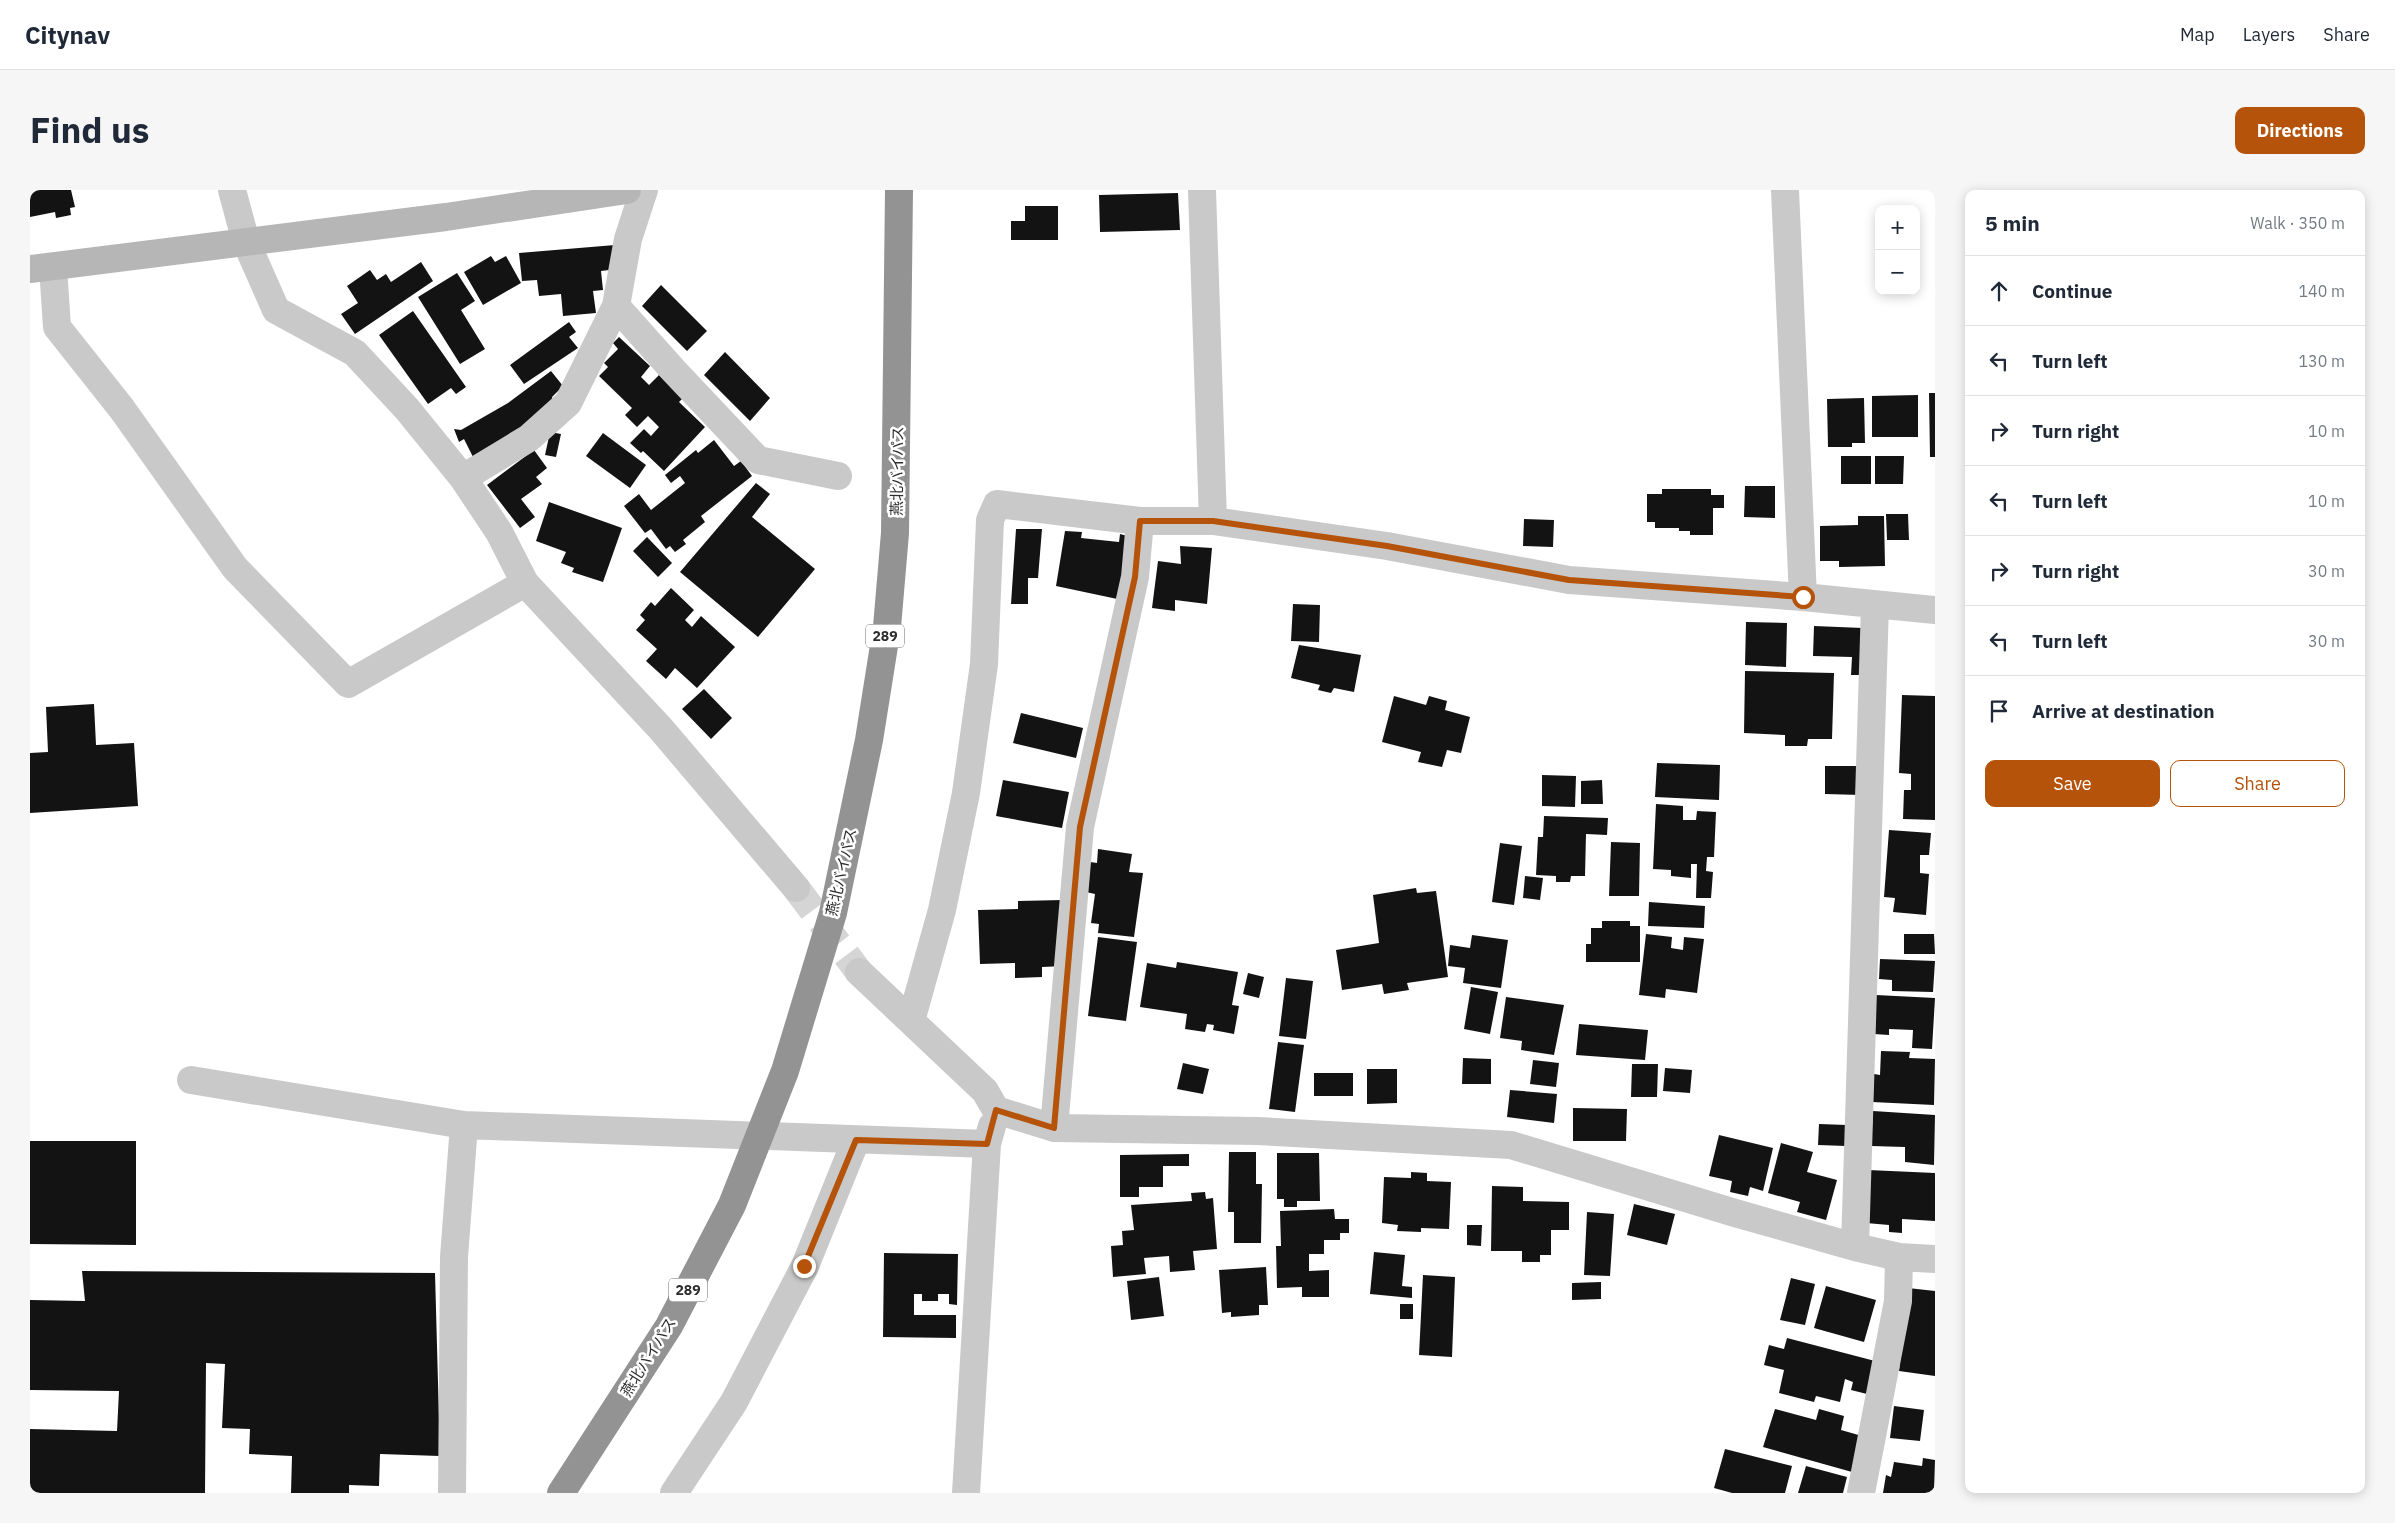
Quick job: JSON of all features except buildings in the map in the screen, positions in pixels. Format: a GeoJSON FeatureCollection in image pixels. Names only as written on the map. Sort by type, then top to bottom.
{"type":"FeatureCollection","features":[{"type":"Feature","properties":{"kind":"highway","name":"燕北バイパス"},"geometry":{"type":"LineString","coordinates":[[561,1493],[669,1326],[732,1205],[785,1071],[833,913],[869,740],[887,627],[895,533],[899,190]]}},
{"type":"Feature","properties":{"kind":"street"},"geometry":{"type":"LineString","coordinates":[[232,190],[246,242],[276,310],[354,353],[407,409],[463,478],[499,532],[525,583],[661,729],[796,888]]}},
{"type":"Feature","properties":{"kind":"street"},"geometry":{"type":"LineString","coordinates":[[525,583],[348,684],[235,568],[122,409],[57,327],[42,268],[446,217],[627,190]]}},
{"type":"Feature","properties":{"kind":"street"},"geometry":{"type":"LineString","coordinates":[[463,478],[529,438],[568,403],[616,306],[628,239],[644,190]]}},
{"type":"Feature","properties":{"kind":"street"},"geometry":{"type":"LineString","coordinates":[[1202,190],[1213,521]]}},
{"type":"Feature","properties":{"kind":"street"},"geometry":{"type":"LineString","coordinates":[[1785,190],[1803,597]]}},
{"type":"Feature","properties":{"kind":"street"},"geometry":{"type":"LineString","coordinates":[[616,306],[758,460],[838,476]]}},
{"type":"Feature","properties":{"kind":"street"},"geometry":{"type":"LineString","coordinates":[[910,1020],[942,910],[966,793],[984,664],[990,520],[997,504],[1140,521],[1213,521],[1387,546],[1569,580],[1803,597],[1935,610]]}},
{"type":"Feature","properties":{"kind":"street"},"geometry":{"type":"LineString","coordinates":[[1054,1128],[1080,827],[1135,577],[1140,521]]}},
{"type":"Feature","properties":{"kind":"street"},"geometry":{"type":"LineString","coordinates":[[1855,1247],[1875,605]]}},
{"type":"Feature","properties":{"kind":"street"},"geometry":{"type":"LineString","coordinates":[[859,972],[985,1091],[996,1110],[1054,1128],[1257,1131],[1511,1145],[1735,1213],[1855,1247],[1899,1258],[1935,1258]]}},
{"type":"Feature","properties":{"kind":"street"},"geometry":{"type":"LineString","coordinates":[[191,1080],[464,1125],[987,1144]]}},
{"type":"Feature","properties":{"kind":"street"},"geometry":{"type":"LineString","coordinates":[[966,1493],[987,1144],[996,1110]]}},
{"type":"Feature","properties":{"kind":"street"},"geometry":{"type":"LineString","coordinates":[[452,1493],[454,1258],[464,1125]]}},
{"type":"Feature","properties":{"kind":"street"},"geometry":{"type":"LineString","coordinates":[[674,1493],[734,1402],[804,1266],[856,1140]]}},
{"type":"Feature","properties":{"kind":"street"},"geometry":{"type":"LineString","coordinates":[[1861,1493],[1898,1301],[1899,1258]]}},
{"type":"Feature","properties":{"kind":"tunnel"},"geometry":{"type":"LineString","coordinates":[[796,888],[859,972]]}},
{"type":"Feature","properties":{"kind":"route"},"geometry":{"type":"LineString","coordinates":[[804,1266],[856,1140],[987,1144],[996,1110],[1054,1128],[1080,827],[1135,577],[1140,521],[1213,521],[1387,546],[1569,580],[1803,597]]}}]}
